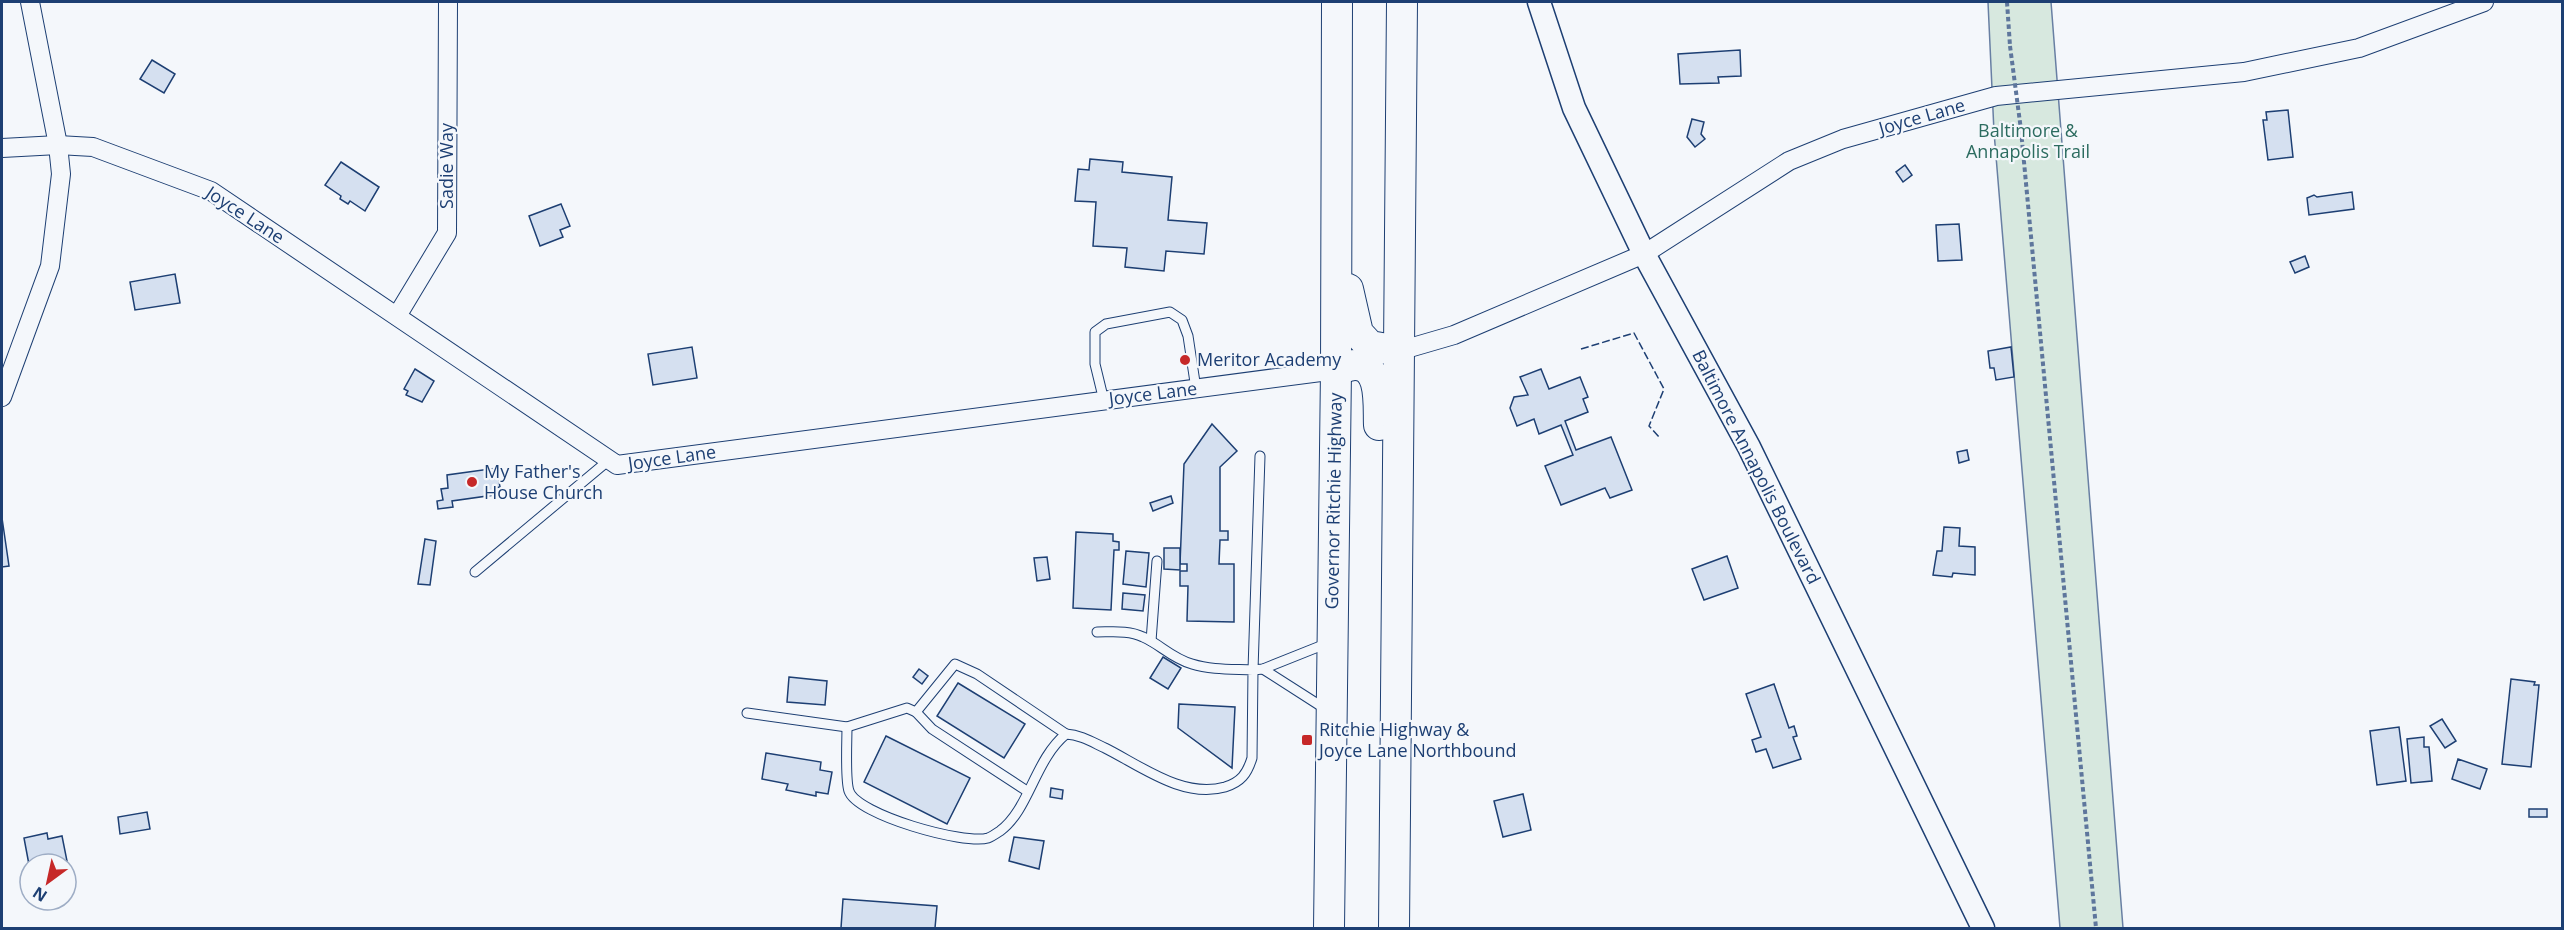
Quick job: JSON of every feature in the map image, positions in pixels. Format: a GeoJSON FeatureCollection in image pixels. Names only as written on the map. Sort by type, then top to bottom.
{"type":"FeatureCollection","features":[{"type":"Feature","properties":{"kind":"highway","name":"Governor Ritchie Highway"},"geometry":{"type":"LineString","coordinates":[[1329,928],[1336,370],[1337,2]]}},
{"type":"Feature","properties":{"kind":"highway"},"geometry":{"type":"LineString","coordinates":[[1394,928],[1402,2]]}},
{"type":"Feature","properties":{"kind":"highway"},"geometry":{"type":"LineString","coordinates":[[1335,233],[1358,333],[1370,346],[1399,351]]}},
{"type":"Feature","properties":{"kind":"highway"},"geometry":{"type":"LineString","coordinates":[[1336,370],[1355,365],[1368,370],[1378,386],[1381,489],[1397,549]]}},
{"type":"Feature","properties":{"kind":"street"},"geometry":{"type":"LineString","coordinates":[[2,397],[50,266],[62,174],[30,2]]}},
{"type":"Feature","properties":{"kind":"street","name":"Sadie Way"},"geometry":{"type":"LineString","coordinates":[[397,316],[447,233],[448,2]]}},
{"type":"Feature","properties":{"kind":"street","name":"Baltimore Annapolis Boulevard"},"geometry":{"type":"LineString","coordinates":[[1539,2],[1574,108],[1644,254],[1749,447],[1983,928]]}},
{"type":"Feature","properties":{"kind":"street","name":"Joyce Lane"},"geometry":{"type":"LineString","coordinates":[[1399,351],[1454,335],[1644,254],[1789,161],[1843,139],[1996,96],[2244,72],[2348,50],[2484,2]]}},
{"type":"Feature","properties":{"kind":"street","name":"Joyce Lane"},"geometry":{"type":"LineString","coordinates":[[2,148],[58,145],[93,147],[211,190],[617,465],[1336,370]]}},
{"type":"Feature","properties":{"kind":"lane"},"geometry":{"type":"LineString","coordinates":[[1104,401],[1095,364],[1095,332],[1106,324],[1170,312],[1182,320],[1188,336],[1196,389]]}},
{"type":"Feature","properties":{"kind":"lane"},"geometry":{"type":"LineString","coordinates":[[916,712],[955,664],[976,674],[1066,734],[1086,739],[1191,789],[1214,790],[1240,780],[1248,772],[1252,758],[1258,670],[1260,456]]}},
{"type":"Feature","properties":{"kind":"lane"},"geometry":{"type":"LineString","coordinates":[[475,572],[609,460]]}},
{"type":"Feature","properties":{"kind":"lane"},"geometry":{"type":"LineString","coordinates":[[1151,641],[1157,561]]}},
{"type":"Feature","properties":{"kind":"lane"},"geometry":{"type":"LineString","coordinates":[[1097,632],[1131,633],[1151,641],[1167,654],[1191,664],[1215,669],[1258,670],[1331,642]]}},
{"type":"Feature","properties":{"kind":"lane"},"geometry":{"type":"LineString","coordinates":[[1258,670],[1330,712]]}},
{"type":"Feature","properties":{"kind":"lane"},"geometry":{"type":"LineString","coordinates":[[747,713],[847,727],[907,708],[916,712],[932,729],[1027,791]]}},
{"type":"Feature","properties":{"kind":"lane"},"geometry":{"type":"LineString","coordinates":[[847,727],[849,792],[858,803],[877,814],[948,836],[988,838],[1011,820],[1049,751],[1066,734]]}},
{"type":"Feature","properties":{"kind":"path"},"geometry":{"type":"LineString","coordinates":[[2007,2],[2096,928]]}},
{"type":"Feature","properties":{"kind":"green space","name":"Baltimore & Annapolis Trail"},"geometry":{"type":"Polygon","coordinates":[[[1988,2],[2051,2],[2123,928],[2060,928],[1994,132],[1988,2]]]}},
{"type":"Feature","properties":{"kind":"building"},"geometry":{"type":"Polygon","coordinates":[[[1740,50],[1741,76],[1718,77],[1719,83],[1680,84],[1678,54],[1740,50]]]}},
{"type":"Feature","properties":{"kind":"building"},"geometry":{"type":"Polygon","coordinates":[[[152,60],[175,74],[164,93],[140,79],[152,60]]]}},
{"type":"Feature","properties":{"kind":"building"},"geometry":{"type":"Polygon","coordinates":[[[2288,110],[2293,157],[2268,160],[2263,120],[2267,120],[2266,112],[2288,110]]]}},
{"type":"Feature","properties":{"kind":"building"},"geometry":{"type":"Polygon","coordinates":[[[1692,119],[1704,122],[1701,134],[1705,139],[1695,147],[1687,137],[1692,119]]]}},
{"type":"Feature","properties":{"kind":"building"},"geometry":{"type":"Polygon","coordinates":[[[1090,159],[1123,162],[1122,172],[1172,177],[1168,220],[1207,223],[1204,254],[1166,251],[1164,271],[1125,267],[1127,248],[1093,246],[1096,202],[1075,201],[1078,169],[1089,170],[1090,159]]]}},
{"type":"Feature","properties":{"kind":"building"},"geometry":{"type":"Polygon","coordinates":[[[341,162],[379,187],[365,211],[350,201],[348,204],[340,199],[341,196],[325,185],[341,162]]]}},
{"type":"Feature","properties":{"kind":"building"},"geometry":{"type":"Polygon","coordinates":[[[1905,165],[1912,175],[1903,182],[1896,172],[1905,165]]]}},
{"type":"Feature","properties":{"kind":"building"},"geometry":{"type":"Polygon","coordinates":[[[2352,192],[2354,209],[2309,215],[2307,198],[2314,195],[2317,197],[2352,192]]]}},
{"type":"Feature","properties":{"kind":"building"},"geometry":{"type":"Polygon","coordinates":[[[561,204],[570,226],[560,230],[563,237],[540,246],[529,216],[561,204]]]}},
{"type":"Feature","properties":{"kind":"building"},"geometry":{"type":"Polygon","coordinates":[[[1959,224],[1962,260],[1938,261],[1936,225],[1959,224]]]}},
{"type":"Feature","properties":{"kind":"building"},"geometry":{"type":"Polygon","coordinates":[[[2305,256],[2309,267],[2295,273],[2290,262],[2305,256]]]}},
{"type":"Feature","properties":{"kind":"building"},"geometry":{"type":"Polygon","coordinates":[[[175,274],[180,303],[135,310],[130,282],[175,274]]]}},
{"type":"Feature","properties":{"kind":"building"},"geometry":{"type":"Polygon","coordinates":[[[692,347],[697,378],[653,385],[648,354],[692,347]]]}},
{"type":"Feature","properties":{"kind":"building"},"geometry":{"type":"Polygon","coordinates":[[[2011,347],[2014,377],[1996,380],[1994,368],[1990,368],[1988,351],[2011,347]]]}},
{"type":"Feature","properties":{"kind":"building"},"geometry":{"type":"Polygon","coordinates":[[[415,369],[434,381],[422,402],[406,395],[408,391],[404,389],[415,369]]]}},
{"type":"Feature","properties":{"kind":"building"},"geometry":{"type":"Polygon","coordinates":[[[1541,369],[1549,389],[1580,377],[1588,397],[1583,399],[1588,412],[1565,421],[1576,450],[1611,437],[1632,490],[1610,498],[1605,488],[1561,505],[1545,466],[1573,455],[1561,425],[1539,434],[1534,419],[1517,426],[1510,408],[1514,397],[1528,395],[1520,377],[1541,369]]]}},
{"type":"Feature","properties":{"kind":"building"},"geometry":{"type":"Polygon","coordinates":[[[1212,424],[1237,451],[1220,467],[1220,531],[1228,531],[1228,540],[1220,540],[1219,564],[1234,564],[1234,622],[1187,621],[1188,586],[1180,586],[1180,571],[1187,571],[1187,564],[1180,564],[1184,464],[1212,424]]]}},
{"type":"Feature","properties":{"kind":"building"},"geometry":{"type":"Polygon","coordinates":[[[1967,450],[1969,460],[1959,463],[1957,452],[1967,450]]]}},
{"type":"Feature","properties":{"kind":"building"},"geometry":{"type":"Polygon","coordinates":[[[497,468],[500,487],[493,488],[494,495],[452,501],[453,507],[438,509],[437,501],[443,500],[441,489],[448,488],[447,475],[497,468]]]}},
{"type":"Feature","properties":{"kind":"building"},"geometry":{"type":"Polygon","coordinates":[[[1171,496],[1173,503],[1153,511],[1150,503],[1171,496]]]}},
{"type":"Feature","properties":{"kind":"building"},"geometry":{"type":"Polygon","coordinates":[[[2,518],[9,566],[2,567],[2,518]]]}},
{"type":"Feature","properties":{"kind":"building"},"geometry":{"type":"Polygon","coordinates":[[[1944,527],[1960,528],[1959,546],[1975,547],[1975,575],[1953,573],[1952,577],[1933,575],[1937,551],[1942,551],[1944,527]]]}},
{"type":"Feature","properties":{"kind":"building"},"geometry":{"type":"Polygon","coordinates":[[[1076,532],[1113,534],[1113,541],[1119,542],[1119,550],[1114,550],[1111,610],[1073,608],[1076,532]]]}},
{"type":"Feature","properties":{"kind":"building"},"geometry":{"type":"Polygon","coordinates":[[[425,539],[436,541],[430,585],[418,584],[425,539]]]}},
{"type":"Feature","properties":{"kind":"building"},"geometry":{"type":"Polygon","coordinates":[[[1164,548],[1180,548],[1180,570],[1164,569],[1164,548]]]}},
{"type":"Feature","properties":{"kind":"building"},"geometry":{"type":"Polygon","coordinates":[[[1126,551],[1149,553],[1146,587],[1123,584],[1126,551]]]}},
{"type":"Feature","properties":{"kind":"building"},"geometry":{"type":"Polygon","coordinates":[[[1727,556],[1738,588],[1704,600],[1692,569],[1727,556]]]}},
{"type":"Feature","properties":{"kind":"building"},"geometry":{"type":"Polygon","coordinates":[[[1047,557],[1050,579],[1037,581],[1034,558],[1047,557]]]}},
{"type":"Feature","properties":{"kind":"building"},"geometry":{"type":"Polygon","coordinates":[[[1123,593],[1145,595],[1143,611],[1122,609],[1123,593]]]}},
{"type":"Feature","properties":{"kind":"building"},"geometry":{"type":"Polygon","coordinates":[[[1163,657],[1181,668],[1168,689],[1150,678],[1163,657]]]}},
{"type":"Feature","properties":{"kind":"building"},"geometry":{"type":"Polygon","coordinates":[[[919,669],[928,676],[922,684],[913,677],[919,669]]]}},
{"type":"Feature","properties":{"kind":"building"},"geometry":{"type":"Polygon","coordinates":[[[789,677],[827,681],[825,705],[787,702],[789,677]]]}},
{"type":"Feature","properties":{"kind":"building"},"geometry":{"type":"Polygon","coordinates":[[[2511,679],[2535,682],[2534,685],[2539,685],[2531,767],[2502,764],[2511,679]]]}},
{"type":"Feature","properties":{"kind":"building"},"geometry":{"type":"Polygon","coordinates":[[[958,683],[1025,724],[1004,758],[937,716],[958,683]]]}},
{"type":"Feature","properties":{"kind":"building"},"geometry":{"type":"Polygon","coordinates":[[[1774,684],[1789,728],[1794,726],[1797,736],[1793,737],[1801,759],[1773,768],[1766,749],[1756,752],[1752,740],[1761,737],[1746,694],[1774,684]]]}},
{"type":"Feature","properties":{"kind":"building"},"geometry":{"type":"Polygon","coordinates":[[[1179,704],[1235,707],[1232,768],[1178,728],[1179,704]]]}},
{"type":"Feature","properties":{"kind":"building"},"geometry":{"type":"Polygon","coordinates":[[[2442,719],[2456,741],[2445,748],[2430,726],[2442,719]]]}},
{"type":"Feature","properties":{"kind":"building"},"geometry":{"type":"Polygon","coordinates":[[[2399,727],[2406,781],[2377,785],[2370,731],[2399,727]]]}},
{"type":"Feature","properties":{"kind":"building"},"geometry":{"type":"Polygon","coordinates":[[[886,736],[970,778],[947,824],[864,782],[886,736]]]}},
{"type":"Feature","properties":{"kind":"building"},"geometry":{"type":"Polygon","coordinates":[[[2424,737],[2424,747],[2429,747],[2432,781],[2411,783],[2407,739],[2424,737]]]}},
{"type":"Feature","properties":{"kind":"building"},"geometry":{"type":"Polygon","coordinates":[[[766,753],[821,762],[820,770],[832,772],[828,794],[816,792],[816,796],[786,790],[788,784],[762,779],[766,753]]]}},
{"type":"Feature","properties":{"kind":"building"},"geometry":{"type":"Polygon","coordinates":[[[2458,759],[2487,769],[2480,789],[2452,779],[2458,759]]]}},
{"type":"Feature","properties":{"kind":"building"},"geometry":{"type":"Polygon","coordinates":[[[1051,788],[1063,790],[1062,799],[1050,797],[1051,788]]]}},
{"type":"Feature","properties":{"kind":"building"},"geometry":{"type":"Polygon","coordinates":[[[1523,794],[1531,830],[1503,837],[1494,801],[1523,794]]]}},
{"type":"Feature","properties":{"kind":"building"},"geometry":{"type":"Polygon","coordinates":[[[2529,809],[2547,809],[2547,817],[2529,817],[2529,809]]]}},
{"type":"Feature","properties":{"kind":"building"},"geometry":{"type":"Polygon","coordinates":[[[147,812],[150,829],[120,834],[118,817],[147,812]]]}},
{"type":"Feature","properties":{"kind":"building"},"geometry":{"type":"Polygon","coordinates":[[[47,833],[48,839],[62,836],[65,852],[27,852],[24,838],[47,833]]]}},
{"type":"Feature","properties":{"kind":"building"},"geometry":{"type":"Polygon","coordinates":[[[1014,837],[1044,841],[1039,869],[1009,861],[1014,837]]]}},
{"type":"Feature","properties":{"kind":"building"},"geometry":{"type":"Polygon","coordinates":[[[843,899],[937,906],[935,928],[841,928],[843,899]]]}},
{"type":"Feature","properties":{"kind":"fence"},"geometry":{"type":"LineString","coordinates":[[1581,349],[1634,333],[1664,389],[1649,426],[1660,438]]}},
{"type":"Feature","properties":{"kind":"place","name":"Meritor Academy"},"geometry":{"type":"Point","coordinates":[1185,360]}},
{"type":"Feature","properties":{"kind":"place","name":"My Father's House Church"},"geometry":{"type":"Point","coordinates":[472,482]}},
{"type":"Feature","properties":{"kind":"place","name":"Ritchie Highway & Joyce Lane Northbound"},"geometry":{"type":"Point","coordinates":[1307,740]}}]}
